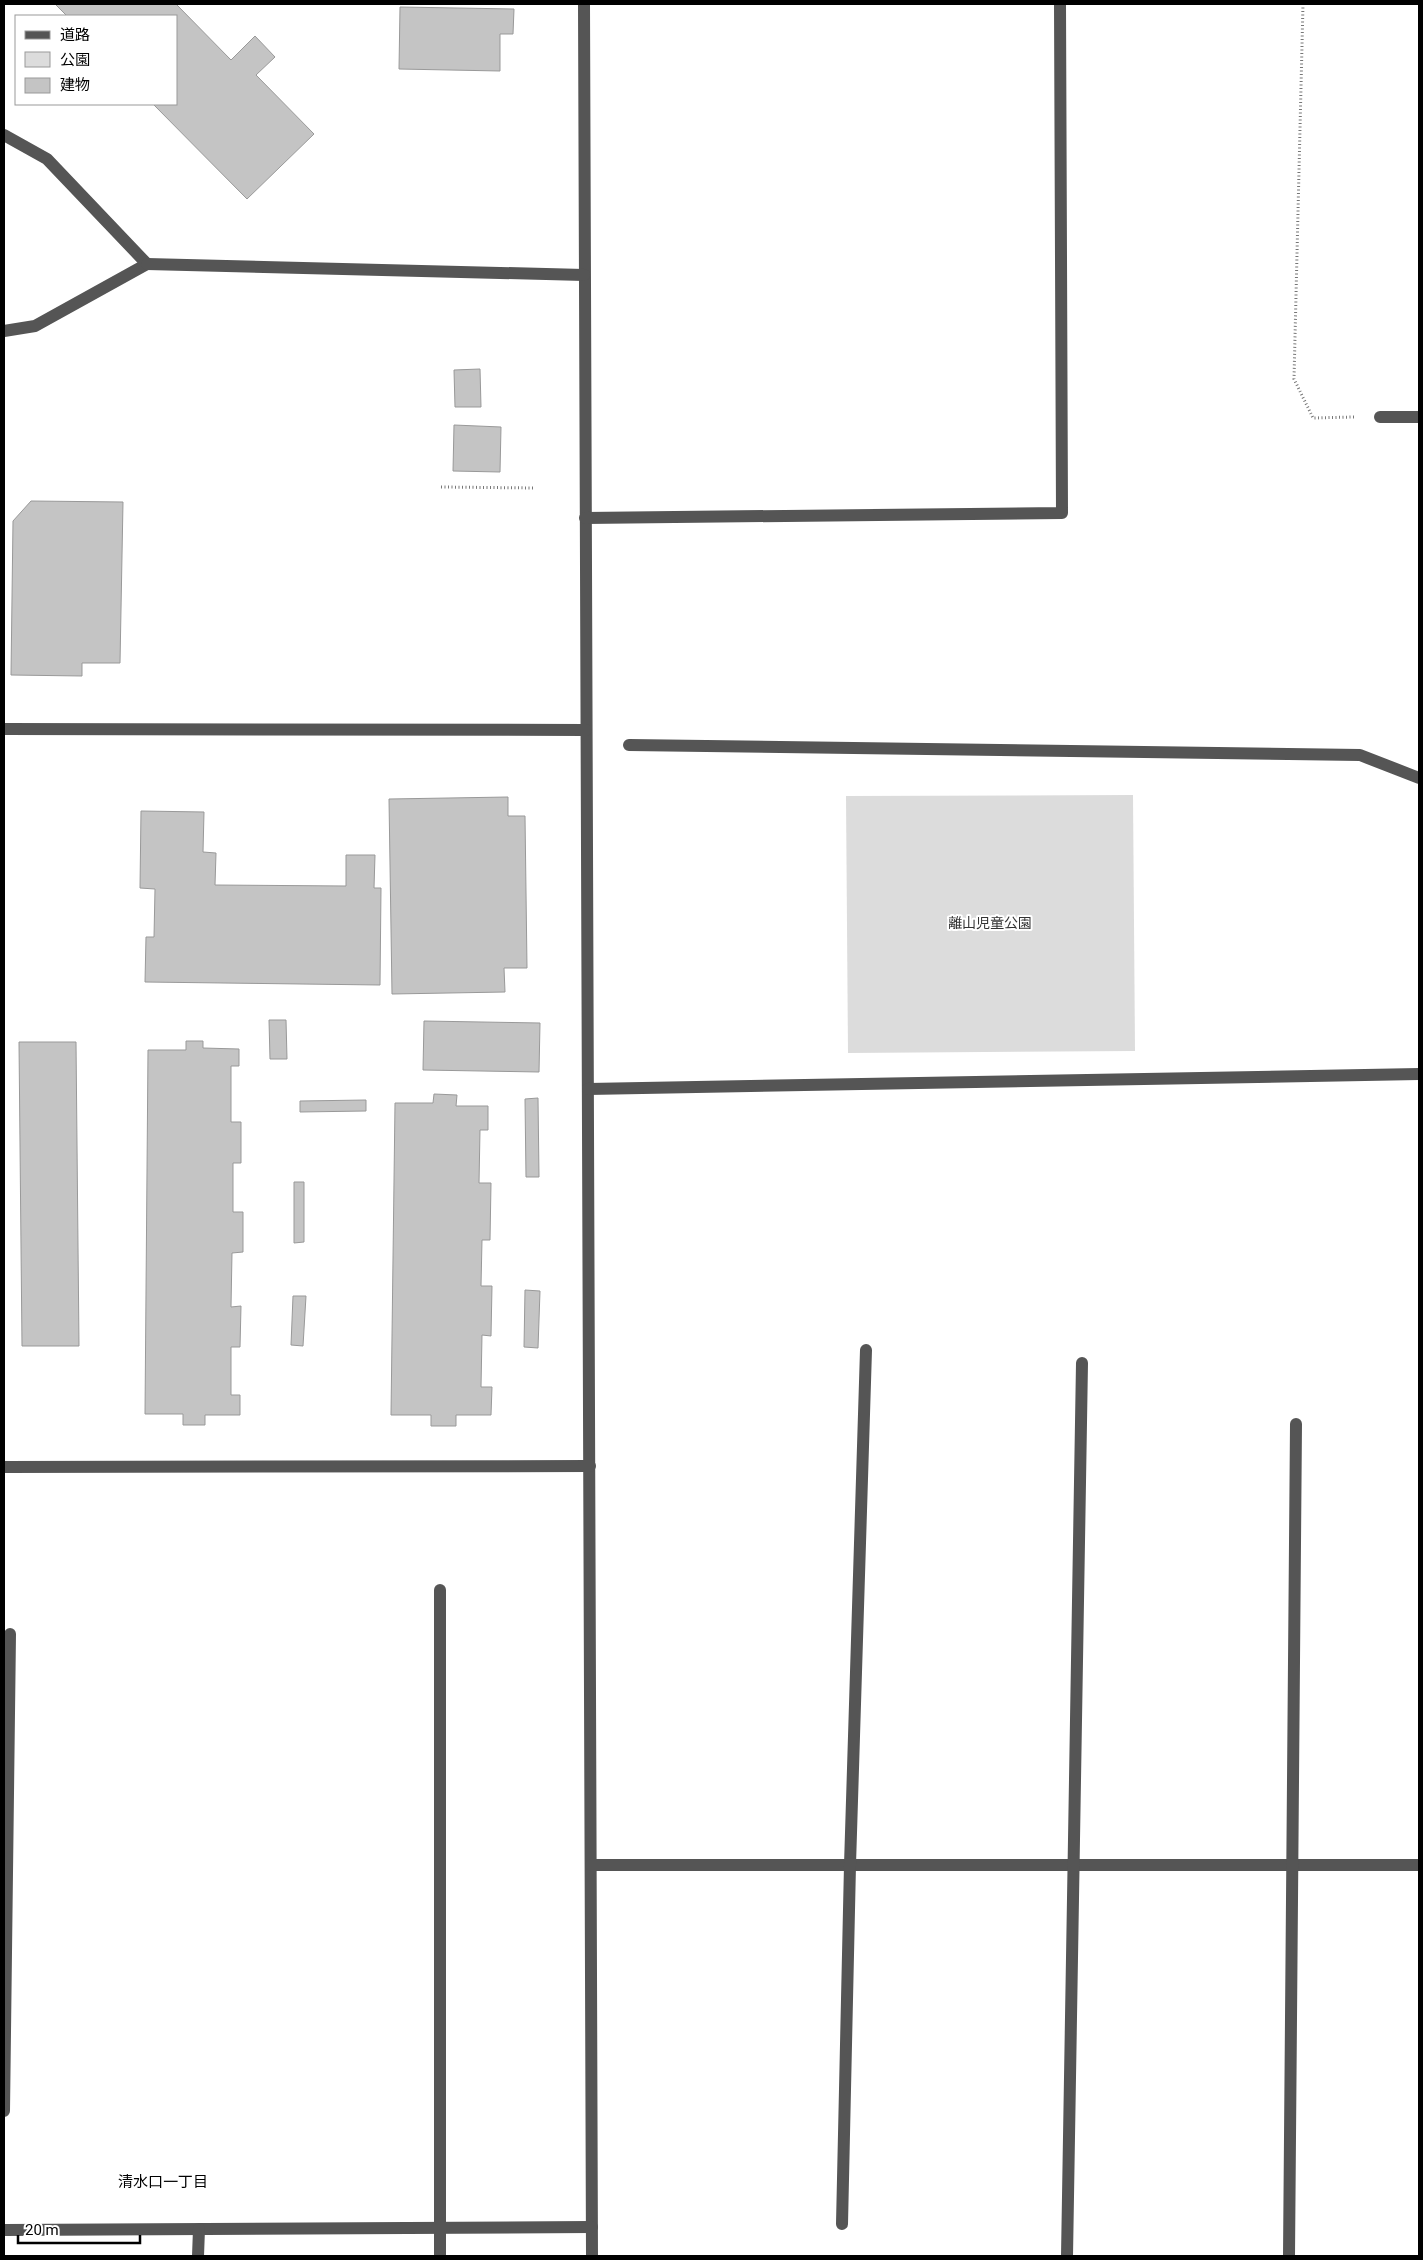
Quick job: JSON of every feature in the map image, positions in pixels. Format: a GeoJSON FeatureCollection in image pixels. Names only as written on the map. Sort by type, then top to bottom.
{"type":"FeatureCollection","features":[{"type":"Feature","properties":{"kind":"street"},"geometry":{"type":"LineString","coordinates":[[584,4],[592,2256]]}},
{"type":"Feature","properties":{"kind":"street"},"geometry":{"type":"LineString","coordinates":[[585,518],[1062,513],[1060,4]]}},
{"type":"Feature","properties":{"kind":"street"},"geometry":{"type":"LineString","coordinates":[[4,134],[47,159],[147,264]]}},
{"type":"Feature","properties":{"kind":"street"},"geometry":{"type":"LineString","coordinates":[[4,331],[35,326],[147,264],[584,275]]}},
{"type":"Feature","properties":{"kind":"street"},"geometry":{"type":"LineString","coordinates":[[1380,417],[1419,417]]}},
{"type":"Feature","properties":{"kind":"street"},"geometry":{"type":"LineString","coordinates":[[4,729],[586,730]]}},
{"type":"Feature","properties":{"kind":"street"},"geometry":{"type":"LineString","coordinates":[[629,745],[1360,755],[1419,778]]}},
{"type":"Feature","properties":{"kind":"street"},"geometry":{"type":"LineString","coordinates":[[588,1089],[1419,1074]]}},
{"type":"Feature","properties":{"kind":"street"},"geometry":{"type":"LineString","coordinates":[[842,2224],[850,1865],[866,1350]]}},
{"type":"Feature","properties":{"kind":"street"},"geometry":{"type":"LineString","coordinates":[[1067,2256],[1082,1362]]}},
{"type":"Feature","properties":{"kind":"street"},"geometry":{"type":"LineString","coordinates":[[1289,2256],[1296,1424]]}},
{"type":"Feature","properties":{"kind":"street"},"geometry":{"type":"LineString","coordinates":[[4,1466],[590,1466]]}},
{"type":"Feature","properties":{"kind":"street"},"geometry":{"type":"LineString","coordinates":[[440,1590],[440,2256]]}},
{"type":"Feature","properties":{"kind":"street"},"geometry":{"type":"LineString","coordinates":[[4,2111],[10,1634]]}},
{"type":"Feature","properties":{"kind":"street"},"geometry":{"type":"LineString","coordinates":[[591,1865],[1419,1865]]}},
{"type":"Feature","properties":{"kind":"street"},"geometry":{"type":"LineString","coordinates":[[4,2230],[592,2227]]}},
{"type":"Feature","properties":{"kind":"street"},"geometry":{"type":"LineString","coordinates":[[198,2256],[199,2229]]}},
{"type":"Feature","properties":{"kind":"path"},"geometry":{"type":"LineString","coordinates":[[1303,4],[1294,380],[1313,418],[1380,417]]}},
{"type":"Feature","properties":{"kind":"path"},"geometry":{"type":"LineString","coordinates":[[441,487],[535,488]]}},
{"type":"Feature","properties":{"kind":"green space","name":"離山児童公園"},"geometry":{"type":"Polygon","coordinates":[[[1133,795],[1135,1051],[848,1053],[846,796],[1133,795]]]}},
{"type":"Feature","properties":{"kind":"building"},"geometry":{"type":"Polygon","coordinates":[[[55,4],[176,4],[231,60],[255,36],[275,57],[256,75],[314,134],[247,199],[154,105],[178,105],[178,15],[66,15],[55,4]]]}},
{"type":"Feature","properties":{"kind":"building"},"geometry":{"type":"Polygon","coordinates":[[[400,7],[514,9],[513,34],[500,34],[500,71],[399,69],[400,7]]]}},
{"type":"Feature","properties":{"kind":"building"},"geometry":{"type":"Polygon","coordinates":[[[480,369],[481,407],[455,407],[454,370],[480,369]]]}},
{"type":"Feature","properties":{"kind":"building"},"geometry":{"type":"Polygon","coordinates":[[[454,425],[501,427],[500,472],[453,471],[454,425]]]}},
{"type":"Feature","properties":{"kind":"building"},"geometry":{"type":"Polygon","coordinates":[[[31,501],[123,502],[120,663],[82,663],[82,676],[11,675],[13,521],[31,501]]]}},
{"type":"Feature","properties":{"kind":"building"},"geometry":{"type":"Polygon","coordinates":[[[508,797],[508,816],[525,816],[527,968],[504,968],[505,992],[392,994],[389,799],[508,797]]]}},
{"type":"Feature","properties":{"kind":"building"},"geometry":{"type":"Polygon","coordinates":[[[141,811],[204,812],[203,852],[216,853],[215,885],[346,886],[346,855],[375,855],[374,888],[381,888],[380,985],[145,982],[146,937],[154,937],[155,889],[140,888],[141,811]]]}},
{"type":"Feature","properties":{"kind":"building"},"geometry":{"type":"Polygon","coordinates":[[[269,1020],[286,1020],[287,1059],[270,1059],[269,1020]]]}},
{"type":"Feature","properties":{"kind":"building"},"geometry":{"type":"Polygon","coordinates":[[[424,1021],[540,1023],[539,1072],[423,1070],[424,1021]]]}},
{"type":"Feature","properties":{"kind":"building"},"geometry":{"type":"Polygon","coordinates":[[[186,1041],[203,1041],[203,1048],[239,1049],[239,1066],[231,1066],[231,1122],[241,1122],[241,1163],[233,1163],[233,1212],[243,1212],[243,1252],[232,1253],[231,1307],[241,1306],[240,1347],[231,1347],[231,1395],[240,1395],[240,1415],[205,1415],[205,1425],[183,1425],[183,1414],[145,1414],[148,1050],[186,1050],[186,1041]]]}},
{"type":"Feature","properties":{"kind":"building"},"geometry":{"type":"Polygon","coordinates":[[[19,1042],[76,1042],[79,1346],[22,1346],[19,1042]]]}},
{"type":"Feature","properties":{"kind":"building"},"geometry":{"type":"Polygon","coordinates":[[[434,1094],[457,1095],[456,1106],[488,1106],[488,1130],[480,1130],[479,1183],[491,1183],[490,1240],[482,1240],[481,1286],[492,1286],[491,1336],[482,1335],[481,1387],[492,1387],[491,1415],[456,1415],[456,1426],[431,1426],[431,1415],[391,1415],[395,1103],[433,1103],[434,1094]]]}},
{"type":"Feature","properties":{"kind":"building"},"geometry":{"type":"Polygon","coordinates":[[[538,1098],[539,1177],[526,1177],[525,1099],[538,1098]]]}},
{"type":"Feature","properties":{"kind":"building"},"geometry":{"type":"Polygon","coordinates":[[[366,1100],[366,1111],[300,1112],[300,1101],[366,1100]]]}},
{"type":"Feature","properties":{"kind":"building"},"geometry":{"type":"Polygon","coordinates":[[[294,1182],[304,1182],[304,1242],[294,1243],[294,1182]]]}},
{"type":"Feature","properties":{"kind":"building"},"geometry":{"type":"Polygon","coordinates":[[[525,1290],[540,1291],[538,1348],[524,1347],[525,1290]]]}},
{"type":"Feature","properties":{"kind":"building"},"geometry":{"type":"Polygon","coordinates":[[[293,1296],[306,1296],[303,1346],[291,1345],[293,1296]]]}},
{"type":"Feature","properties":{"kind":"district","name":"清水口一丁目"},"geometry":{"type":"Point","coordinates":[163,2182]}}]}
